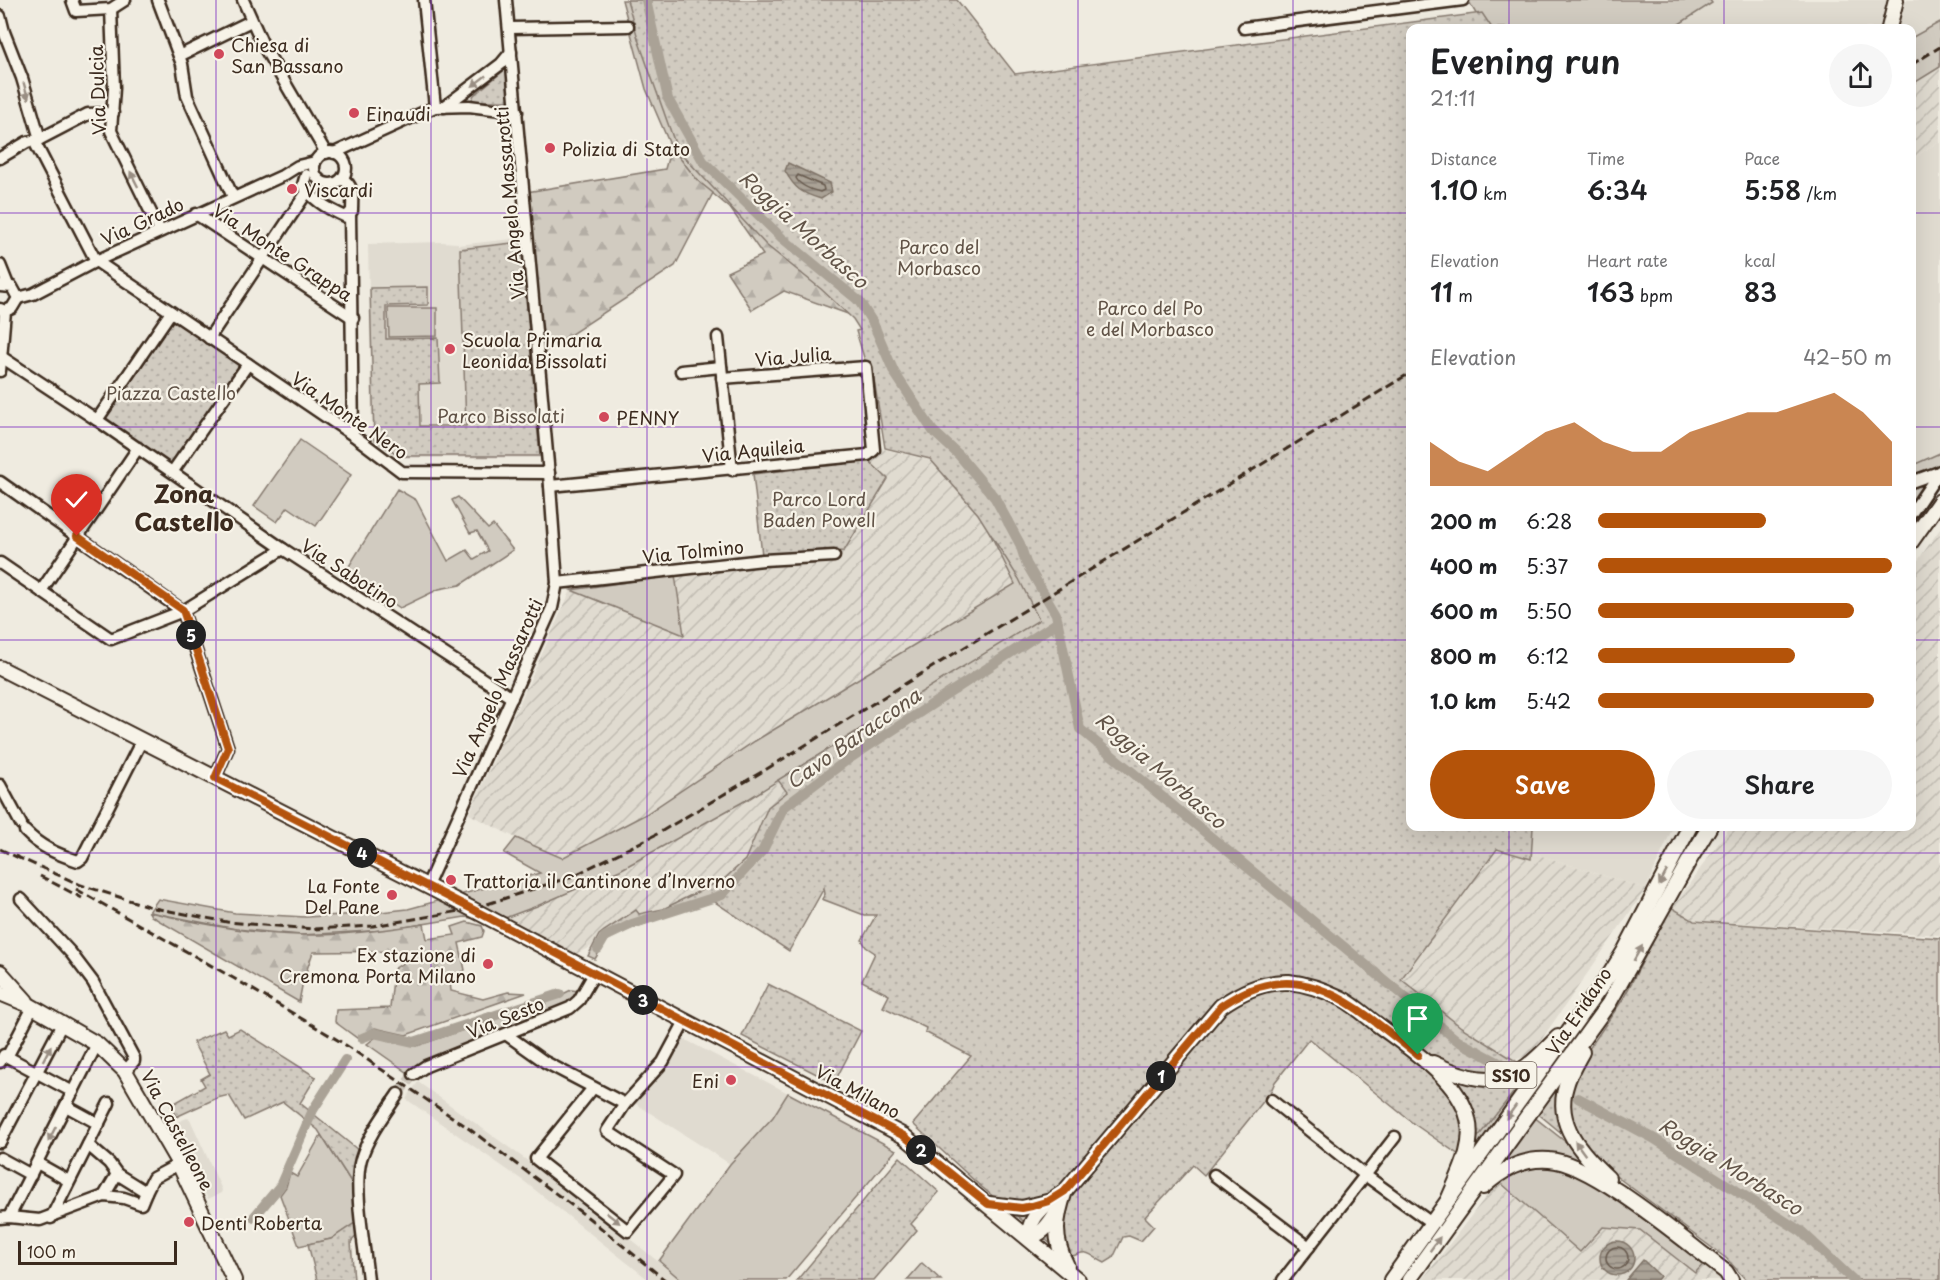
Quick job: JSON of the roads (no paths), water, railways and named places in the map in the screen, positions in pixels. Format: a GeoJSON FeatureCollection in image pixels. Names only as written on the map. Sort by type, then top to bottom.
{"type":"FeatureCollection","features":[{"type":"Feature","properties":{"kind":"main road"},"geometry":{"type":"LineString","coordinates":[[1890,24],[1896,0]]}},
{"type":"Feature","properties":{"kind":"main road"},"geometry":{"type":"LineString","coordinates":[[1916,535],[1940,501]]}},
{"type":"Feature","properties":{"kind":"main road","name":"Via Milano"},"geometry":{"type":"LineString","coordinates":[[0,668],[427,886],[904,1136],[1074,1277]]}},
{"type":"Feature","properties":{"kind":"main road","name":"Via Eridano"},"geometry":{"type":"LineString","coordinates":[[1449,1198],[1582,1015],[1625,950],[1687,831]]}},
{"type":"Feature","properties":{"kind":"main road","name":"Via Eridano"},"geometry":{"type":"LineString","coordinates":[[1462,1208],[1609,1003],[1707,831]]}},
{"type":"Feature","properties":{"kind":"main road","name":"Via Castelleone"},"geometry":{"type":"LineString","coordinates":[[0,972],[31,1006]]}},
{"type":"Feature","properties":{"kind":"main road"},"geometry":{"type":"LineString","coordinates":[[1028,1237],[1032,1219],[1054,1206],[1221,1006],[1237,995],[1256,987],[1273,982],[1289,982],[1314,986],[1344,999],[1423,1059],[1454,1090],[1464,1105],[1469,1121],[1467,1151],[1449,1198],[1391,1280]]}},
{"type":"Feature","properties":{"kind":"main road","name":"Via Castelleone"},"geometry":{"type":"LineString","coordinates":[[3,998],[31,1006],[97,1044],[125,1071],[179,1164],[234,1280]]}},
{"type":"Feature","properties":{"kind":"main road"},"geometry":{"type":"LineString","coordinates":[[1609,1003],[1569,1076],[1565,1088],[1563,1113],[1568,1130],[1578,1147],[1591,1163],[1635,1204]]}},
{"type":"Feature","properties":{"kind":"main road","name":"SS10"},"geometry":{"type":"LineString","coordinates":[[1423,1059],[1466,1078],[1493,1079],[1511,1075],[1526,1067],[1582,1015]]}},
{"type":"Feature","properties":{"kind":"main road"},"geometry":{"type":"LineString","coordinates":[[1409,1280],[1462,1208],[1506,1169],[1516,1164],[1547,1160],[1560,1161],[1588,1173],[1635,1204],[1726,1272],[1731,1280]]}},
{"type":"Feature","properties":{"kind":"main road"},"geometry":{"type":"LineString","coordinates":[[988,1204],[1022,1208],[1054,1206]]}},
{"type":"Feature","properties":{"kind":"main road"},"geometry":{"type":"LineString","coordinates":[[1054,1206],[1059,1252],[1074,1277]]}},
{"type":"Feature","properties":{"kind":"street"},"geometry":{"type":"LineString","coordinates":[[72,0],[76,11],[111,9],[125,0]]}},
{"type":"Feature","properties":{"kind":"street"},"geometry":{"type":"LineString","coordinates":[[158,0],[182,64],[186,96],[233,197]]}},
{"type":"Feature","properties":{"kind":"street"},"geometry":{"type":"LineString","coordinates":[[243,0],[264,47],[330,153],[343,159],[345,164],[346,169],[338,183],[322,183],[311,175]]}},
{"type":"Feature","properties":{"kind":"street"},"geometry":{"type":"LineString","coordinates":[[424,0],[439,107]]}},
{"type":"Feature","properties":{"kind":"street","name":"Via Angelo Massarotti"},"geometry":{"type":"LineString","coordinates":[[427,886],[552,608],[557,583],[518,112],[506,0]]}},
{"type":"Feature","properties":{"kind":"street"},"geometry":{"type":"LineString","coordinates":[[1244,28],[1463,0]]}},
{"type":"Feature","properties":{"kind":"street","name":"Via Dulcia"},"geometry":{"type":"LineString","coordinates":[[111,9],[113,113],[111,131],[160,231]]}},
{"type":"Feature","properties":{"kind":"street"},"geometry":{"type":"LineString","coordinates":[[0,16],[40,139]]}},
{"type":"Feature","properties":{"kind":"street"},"geometry":{"type":"LineString","coordinates":[[179,56],[252,21]]}},
{"type":"Feature","properties":{"kind":"street"},"geometry":{"type":"LineString","coordinates":[[510,28],[628,26]]}},
{"type":"Feature","properties":{"kind":"street"},"geometry":{"type":"LineString","coordinates":[[350,214],[346,217],[338,213],[307,192],[303,185],[311,175],[315,162],[330,153],[439,107],[500,65],[511,52]]}},
{"type":"Feature","properties":{"kind":"street"},"geometry":{"type":"LineString","coordinates":[[439,107],[469,106],[518,112]]}},
{"type":"Feature","properties":{"kind":"street"},"geometry":{"type":"LineString","coordinates":[[1,355],[172,471],[248,364],[96,261],[34,141],[88,114],[113,113]]}},
{"type":"Feature","properties":{"kind":"street"},"geometry":{"type":"LineString","coordinates":[[0,158],[27,141],[40,139]]}},
{"type":"Feature","properties":{"kind":"street"},"geometry":{"type":"LineString","coordinates":[[345,164],[357,142]]}},
{"type":"Feature","properties":{"kind":"street","name":"Via Grado"},"geometry":{"type":"LineString","coordinates":[[18,298],[33,294],[96,261],[282,176],[298,166],[315,162]]}},
{"type":"Feature","properties":{"kind":"street","name":"Via Grado"},"geometry":{"type":"LineString","coordinates":[[282,176],[311,175]]}},
{"type":"Feature","properties":{"kind":"street"},"geometry":{"type":"LineString","coordinates":[[342,179],[350,185],[352,190],[350,214],[352,435]]}},
{"type":"Feature","properties":{"kind":"street"},"geometry":{"type":"LineString","coordinates":[[210,338],[307,192]]}},
{"type":"Feature","properties":{"kind":"street","name":"Via Monte Grappa"},"geometry":{"type":"LineString","coordinates":[[196,214],[352,318]]}},
{"type":"Feature","properties":{"kind":"street"},"geometry":{"type":"LineString","coordinates":[[0,265],[4,286],[15,290],[18,298],[15,306],[3,310],[0,371]]}},
{"type":"Feature","properties":{"kind":"street"},"geometry":{"type":"LineString","coordinates":[[97,420],[171,312]]}},
{"type":"Feature","properties":{"kind":"street"},"geometry":{"type":"LineString","coordinates":[[718,337],[732,470]]}},
{"type":"Feature","properties":{"kind":"street","name":"Via Monte Nero"},"geometry":{"type":"LineString","coordinates":[[248,364],[402,472],[549,473]]}},
{"type":"Feature","properties":{"kind":"street"},"geometry":{"type":"LineString","coordinates":[[681,371],[721,367]]}},
{"type":"Feature","properties":{"kind":"street","name":"Via Julia"},"geometry":{"type":"LineString","coordinates":[[722,378],[866,367]]}},
{"type":"Feature","properties":{"kind":"street","name":"Via Aquileia"},"geometry":{"type":"LineString","coordinates":[[550,486],[868,455],[874,450],[866,367]]}},
{"type":"Feature","properties":{"kind":"street"},"geometry":{"type":"LineString","coordinates":[[41,591],[138,448]]}},
{"type":"Feature","properties":{"kind":"street","name":"Via Sabotino"},"geometry":{"type":"LineString","coordinates":[[172,471],[284,549],[512,698]]}},
{"type":"Feature","properties":{"kind":"street"},"geometry":{"type":"LineString","coordinates":[[1916,480],[1940,471]]}},
{"type":"Feature","properties":{"kind":"street"},"geometry":{"type":"LineString","coordinates":[[1916,507],[1940,471]]}},
{"type":"Feature","properties":{"kind":"street"},"geometry":{"type":"LineString","coordinates":[[0,482],[183,610],[228,748],[215,778]]}},
{"type":"Feature","properties":{"kind":"street"},"geometry":{"type":"LineString","coordinates":[[0,563],[111,639],[183,610],[284,549]]}},
{"type":"Feature","properties":{"kind":"street","name":"Via Tolmino"},"geometry":{"type":"LineString","coordinates":[[557,583],[763,560],[834,556]]}},
{"type":"Feature","properties":{"kind":"street"},"geometry":{"type":"LineString","coordinates":[[0,784],[23,828],[38,844],[78,861],[82,858],[142,740]]}},
{"type":"Feature","properties":{"kind":"street"},"geometry":{"type":"LineString","coordinates":[[21,899],[71,953],[93,982],[134,1058],[125,1071]]}},
{"type":"Feature","properties":{"kind":"street","name":"Via Sesto"},"geometry":{"type":"LineString","coordinates":[[414,1074],[426,1066],[570,1008],[579,1000],[594,975]]}},
{"type":"Feature","properties":{"kind":"street"},"geometry":{"type":"LineString","coordinates":[[31,1006],[4,1058],[73,1092]]}},
{"type":"Feature","properties":{"kind":"street"},"geometry":{"type":"LineString","coordinates":[[593,1088],[536,1159],[628,1231],[674,1175],[607,1131],[625,1104],[663,1062],[685,1021]]}},
{"type":"Feature","properties":{"kind":"street"},"geometry":{"type":"LineString","coordinates":[[0,1142],[62,1024]]}},
{"type":"Feature","properties":{"kind":"street"},"geometry":{"type":"LineString","coordinates":[[507,1035],[545,1062],[625,1104]]}},
{"type":"Feature","properties":{"kind":"street"},"geometry":{"type":"LineString","coordinates":[[97,1044],[31,1175],[3,1216],[40,1220],[51,1218],[104,1196],[124,1198],[141,1204],[153,1178],[179,1164]]}},
{"type":"Feature","properties":{"kind":"street"},"geometry":{"type":"LineString","coordinates":[[368,1280],[359,1191],[361,1161],[375,1129],[398,1094]]}},
{"type":"Feature","properties":{"kind":"street"},"geometry":{"type":"LineString","coordinates":[[1271,1100],[1426,1220]]}},
{"type":"Feature","properties":{"kind":"street"},"geometry":{"type":"LineString","coordinates":[[51,1218],[109,1103]]}},
{"type":"Feature","properties":{"kind":"street"},"geometry":{"type":"LineString","coordinates":[[66,1106],[99,1124]]}},
{"type":"Feature","properties":{"kind":"street"},"geometry":{"type":"LineString","coordinates":[[1283,1280],[1395,1137]]}},
{"type":"Feature","properties":{"kind":"street"},"geometry":{"type":"LineString","coordinates":[[88,1145],[109,1163],[117,1174],[146,1192]]}},
{"type":"Feature","properties":{"kind":"street"},"geometry":{"type":"LineString","coordinates":[[0,1158],[31,1175]]}},
{"type":"Feature","properties":{"kind":"street"},"geometry":{"type":"LineString","coordinates":[[37,1163],[69,1181]]}},
{"type":"Feature","properties":{"kind":"street"},"geometry":{"type":"LineString","coordinates":[[104,1196],[117,1174]]}},
{"type":"Feature","properties":{"kind":"street"},"geometry":{"type":"LineString","coordinates":[[1214,1175],[1309,1247]]}},
{"type":"Feature","properties":{"kind":"water"},"geometry":{"type":"Polygon","coordinates":[[[788,163],[830,183],[832,192],[821,199],[799,190],[785,171],[788,163]]]}},
{"type":"Feature","properties":{"kind":"water"},"geometry":{"type":"Polygon","coordinates":[[[1617,1241],[1629,1246],[1634,1258],[1629,1270],[1617,1275],[1605,1270],[1600,1258],[1605,1246],[1617,1241]]]}},
{"type":"Feature","properties":{"kind":"water"},"geometry":{"type":"Polygon","coordinates":[[[1643,1260],[1660,1276],[1657,1280],[1626,1280],[1643,1260]]]}},
{"type":"Feature","properties":{"kind":"waterway","name":"Roggia Morbasco"},"geometry":{"type":"LineString","coordinates":[[646,0],[668,99],[703,161],[782,238],[859,301],[873,323],[894,372],[933,431],[959,455],[995,498],[1020,544],[1026,563],[1056,614],[1080,729],[1458,1041],[1505,1066]]}},
{"type":"Feature","properties":{"kind":"waterway","name":"Cavo Baraccona"},"geometry":{"type":"LineString","coordinates":[[598,949],[605,937],[632,924],[722,895],[763,850],[783,808],[847,760],[1058,622]]}},
{"type":"Feature","properties":{"kind":"waterway","name":"Cavo Baraccona"},"geometry":{"type":"LineString","coordinates":[[362,1038],[374,1033],[414,1042],[560,994]]}},
{"type":"Feature","properties":{"kind":"waterway","name":"Cavo Baraccona"},"geometry":{"type":"LineString","coordinates":[[254,1217],[280,1186],[313,1110],[345,1060]]}},
{"type":"Feature","properties":{"kind":"waterway","name":"Roggia Morbasco"},"geometry":{"type":"LineString","coordinates":[[1578,1098],[1653,1138],[1802,1232],[1853,1280]]}},
{"type":"Feature","properties":{"kind":"tunnel"},"geometry":{"type":"LineString","coordinates":[[398,1094],[414,1074]]}},
{"type":"Feature","properties":{"kind":"railway"},"geometry":{"type":"LineString","coordinates":[[1916,62],[1940,47]]}},
{"type":"Feature","properties":{"kind":"railway"},"geometry":{"type":"LineString","coordinates":[[15,856],[81,885],[154,908],[227,922],[312,929],[373,926],[472,909],[573,876],[657,834],[770,767],[1406,375]]}},
{"type":"Feature","properties":{"kind":"railway"},"geometry":{"type":"LineString","coordinates":[[0,849],[21,859]]}},
{"type":"Feature","properties":{"kind":"railway"},"geometry":{"type":"LineString","coordinates":[[40,876],[82,898]]}},
{"type":"Feature","properties":{"kind":"railway"},"geometry":{"type":"LineString","coordinates":[[76,889],[341,1042],[464,1125],[590,1219],[665,1280]]}},
{"type":"Feature","properties":{"kind":"place","name":"Chiesa di San Bassano"},"geometry":{"type":"Point","coordinates":[219,54]}},
{"type":"Feature","properties":{"kind":"place","name":"Einaudi"},"geometry":{"type":"Point","coordinates":[354,113]}},
{"type":"Feature","properties":{"kind":"place","name":"Polizia di Stato"},"geometry":{"type":"Point","coordinates":[550,148]}},
{"type":"Feature","properties":{"kind":"place","name":"Viscardi"},"geometry":{"type":"Point","coordinates":[292,189]}},
{"type":"Feature","properties":{"kind":"place","name":"Scuola Primaria Leonida Bissolati"},"geometry":{"type":"Point","coordinates":[450,349]}},
{"type":"Feature","properties":{"kind":"place","name":"PENNY"},"geometry":{"type":"Point","coordinates":[604,417]}},
{"type":"Feature","properties":{"kind":"place","name":"Trattoria il Cantinone d’Inverno"},"geometry":{"type":"Point","coordinates":[451,880]}},
{"type":"Feature","properties":{"kind":"place","name":"La Fonte Del Pane"},"geometry":{"type":"Point","coordinates":[392,895]}},
{"type":"Feature","properties":{"kind":"place","name":"Ex stazione di Cremona Porta Milano"},"geometry":{"type":"Point","coordinates":[488,964]}},
{"type":"Feature","properties":{"kind":"place","name":"Eni"},"geometry":{"type":"Point","coordinates":[731,1080]}},
{"type":"Feature","properties":{"kind":"place","name":"Denti Roberta"},"geometry":{"type":"Point","coordinates":[189,1222]}},
{"type":"Feature","properties":{"kind":"district","name":"Zona Castello"},"geometry":{"type":"Point","coordinates":[184,507]}},
{"type":"Feature","properties":{"kind":"park label","name":"Parco del Morbasco"},"geometry":{"type":"Point","coordinates":[939,256]}},
{"type":"Feature","properties":{"kind":"park label","name":"Parco del Po e del Morbasco"},"geometry":{"type":"Point","coordinates":[1150,317]}},
{"type":"Feature","properties":{"kind":"park label","name":"Piazza Castello"},"geometry":{"type":"Point","coordinates":[171,392]}},
{"type":"Feature","properties":{"kind":"park label","name":"Parco Bissolati"},"geometry":{"type":"Point","coordinates":[501,415]}},
{"type":"Feature","properties":{"kind":"park label","name":"Parco Lord Baden Powell"},"geometry":{"type":"Point","coordinates":[819,508]}}]}
